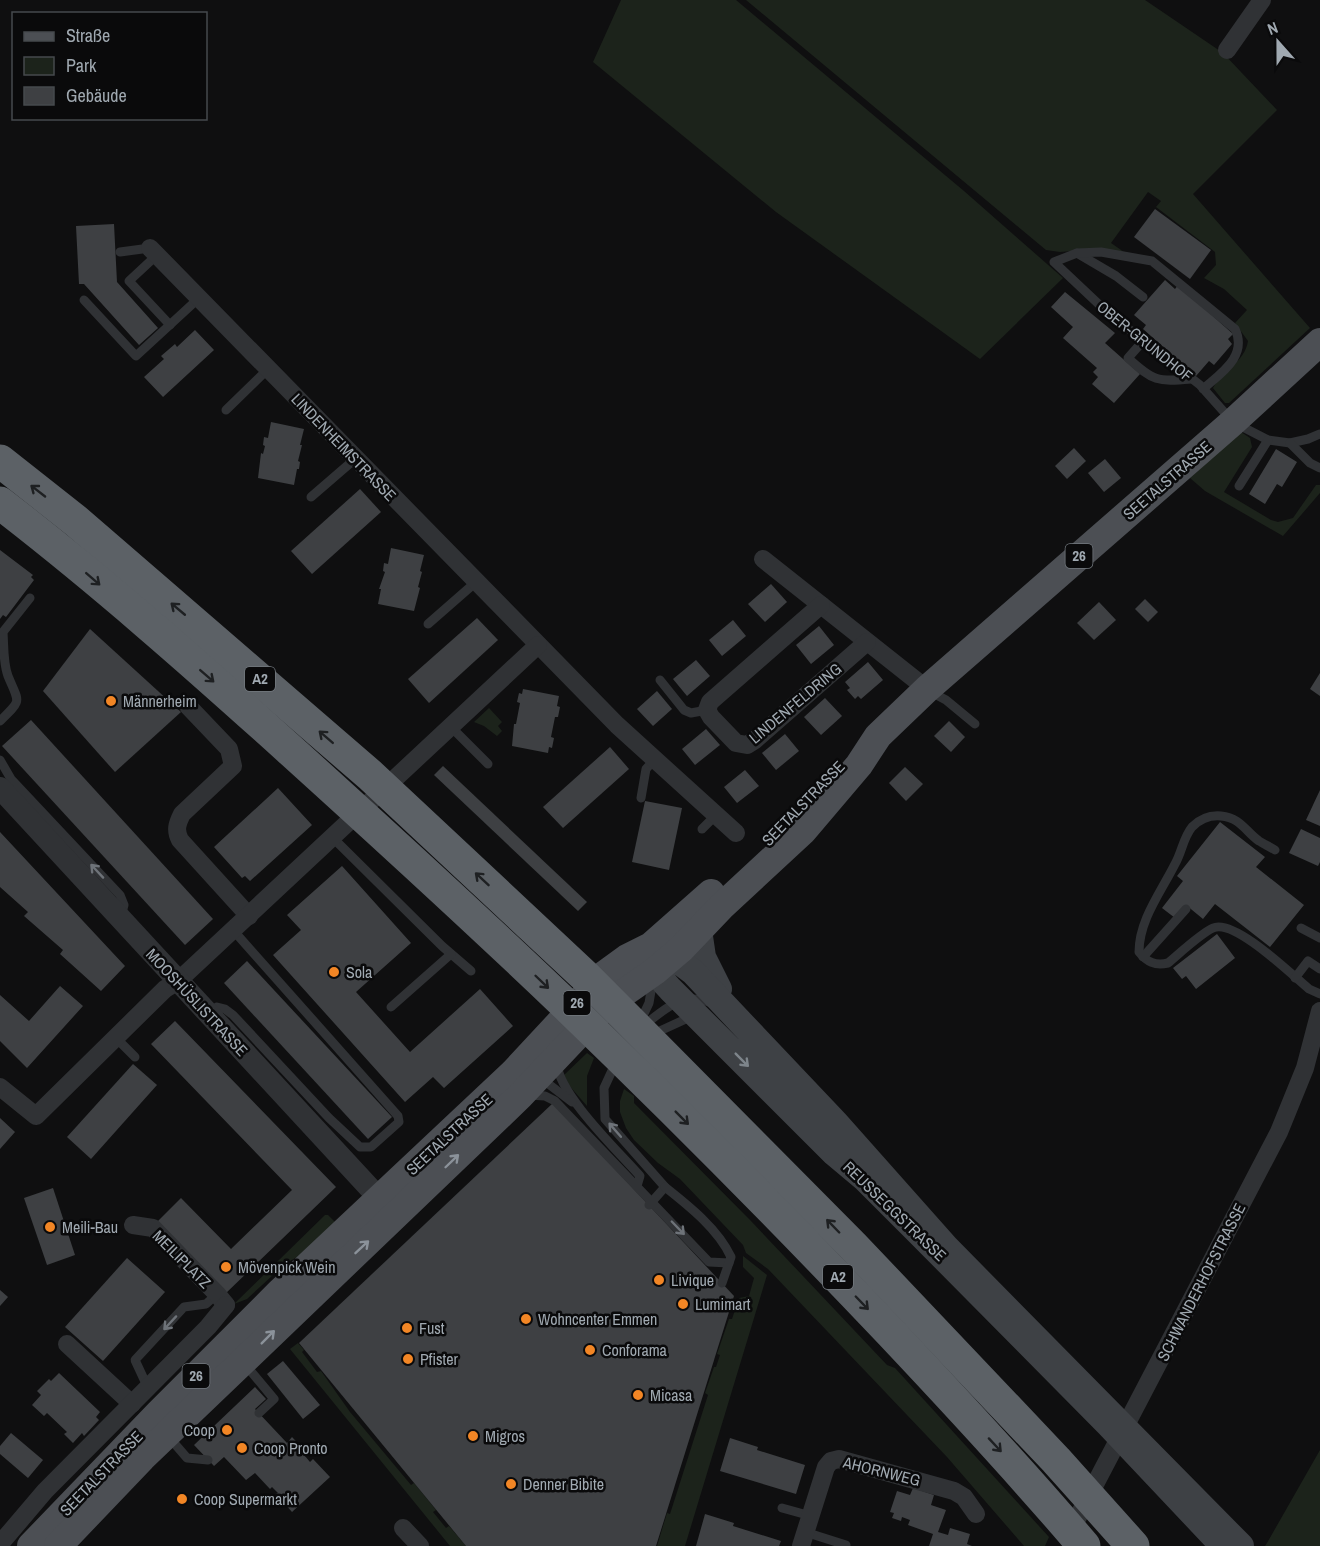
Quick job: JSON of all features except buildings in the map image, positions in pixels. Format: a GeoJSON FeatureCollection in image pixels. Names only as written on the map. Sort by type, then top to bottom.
{"type":"FeatureCollection","features":[{"type":"Feature","properties":{"kind":"highway","name":"A2"},"geometry":{"type":"LineString","coordinates":[[0,461],[76,521],[370,775],[525,919],[639,1043],[852,1245],[1133,1546]]}},
{"type":"Feature","properties":{"kind":"highway","name":"A2"},"geometry":{"type":"LineString","coordinates":[[0,503],[56,547],[208,676],[500,942],[640,1077],[800,1237],[974,1422],[1062,1533],[1084,1546]]}},
{"type":"Feature","properties":{"kind":"main road","name":"SEETALSTRASSE"},"geometry":{"type":"LineString","coordinates":[[36,1534],[280,1292],[387,1207],[524,1082],[557,1056],[659,958],[849,755],[878,736],[927,689],[1233,422],[1320,342]]}},
{"type":"Feature","properties":{"kind":"main road","name":"SEETALSTRASSE"},"geometry":{"type":"LineString","coordinates":[[524,1082],[605,974],[627,958],[659,958],[699,930],[803,831],[859,765],[878,736]]}},
{"type":"Feature","properties":{"kind":"main road","name":"REUSSEGGSTRASSE"},"geometry":{"type":"LineString","coordinates":[[699,930],[703,957],[730,1011]]}},
{"type":"Feature","properties":{"kind":"main road","name":"REUSSEGGSTRASSE"},"geometry":{"type":"LineString","coordinates":[[659,958],[681,1000],[834,1153],[877,1191],[1241,1546]]}},
{"type":"Feature","properties":{"kind":"main road","name":"REUSSEGGSTRASSE"},"geometry":{"type":"LineString","coordinates":[[659,958],[693,972],[835,1122],[946,1247],[1110,1420],[1223,1546]]}},
{"type":"Feature","properties":{"kind":"main road","name":"SEETALSTRASSE"},"geometry":{"type":"LineString","coordinates":[[58,1546],[166,1434],[293,1312],[387,1207]]}},
{"type":"Feature","properties":{"kind":"street"},"geometry":{"type":"LineString","coordinates":[[1227,50],[1262,0]]}},
{"type":"Feature","properties":{"kind":"street","name":"LINDENHEIMSTRASSE"},"geometry":{"type":"LineString","coordinates":[[154,252],[617,725],[736,833]]}},
{"type":"Feature","properties":{"kind":"street"},"geometry":{"type":"LineString","coordinates":[[763,560],[927,689]]}},
{"type":"Feature","properties":{"kind":"street"},"geometry":{"type":"LineString","coordinates":[[707,710],[710,702],[821,605]]}},
{"type":"Feature","properties":{"kind":"street","name":"LINDENFELDRING"},"geometry":{"type":"LineString","coordinates":[[707,710],[736,743],[747,745],[867,642]]}},
{"type":"Feature","properties":{"kind":"street"},"geometry":{"type":"LineString","coordinates":[[0,1087],[36,1116],[165,989],[178,981],[538,645]]}},
{"type":"Feature","properties":{"kind":"street"},"geometry":{"type":"LineString","coordinates":[[188,706],[229,749],[233,766],[182,814],[176,832],[180,840],[249,915]]}},
{"type":"Feature","properties":{"kind":"street","name":"MOOSHÜSLISTRASSE"},"geometry":{"type":"LineString","coordinates":[[0,788],[387,1207]]}},
{"type":"Feature","properties":{"kind":"street","name":"SCHWANDERHOFSTRASSE"},"geometry":{"type":"LineString","coordinates":[[1062,1533],[1279,1132],[1305,1068],[1320,1011]]}},
{"type":"Feature","properties":{"kind":"street","name":"MEILIPLATZ"},"geometry":{"type":"LineString","coordinates":[[133,1225],[153,1228],[221,1300]]}},
{"type":"Feature","properties":{"kind":"street"},"geometry":{"type":"LineString","coordinates":[[0,1544],[45,1491],[208,1327],[221,1300],[231,1308],[243,1309],[280,1292]]}},
{"type":"Feature","properties":{"kind":"street"},"geometry":{"type":"LineString","coordinates":[[67,1344],[132,1404]]}},
{"type":"Feature","properties":{"kind":"street","name":"AHORNWEG"},"geometry":{"type":"LineString","coordinates":[[806,1531],[826,1467],[831,1461],[839,1459],[954,1491],[964,1497],[976,1514]]}},
{"type":"Feature","properties":{"kind":"street"},"geometry":{"type":"LineString","coordinates":[[403,1528],[420,1546]]}},
{"type":"Feature","properties":{"kind":"lane"},"geometry":{"type":"LineString","coordinates":[[120,252],[154,252]]}},
{"type":"Feature","properties":{"kind":"lane"},"geometry":{"type":"LineString","coordinates":[[154,252],[129,281],[170,325]]}},
{"type":"Feature","properties":{"kind":"lane"},"geometry":{"type":"LineString","coordinates":[[1077,253],[1101,252],[1152,261],[1235,329],[1240,345],[1237,354],[1228,366],[1203,389]]}},
{"type":"Feature","properties":{"kind":"lane"},"geometry":{"type":"LineString","coordinates":[[1077,253],[1116,276],[1143,297]]}},
{"type":"Feature","properties":{"kind":"lane","name":"OBER-GRUNDHOF"},"geometry":{"type":"LineString","coordinates":[[1077,253],[1054,262],[1106,312],[1203,389],[1233,422]]}},
{"type":"Feature","properties":{"kind":"lane"},"geometry":{"type":"LineString","coordinates":[[84,300],[136,356],[199,298]]}},
{"type":"Feature","properties":{"kind":"lane"},"geometry":{"type":"LineString","coordinates":[[1143,341],[1128,358],[1146,374],[1156,380],[1191,379]]}},
{"type":"Feature","properties":{"kind":"lane"},"geometry":{"type":"LineString","coordinates":[[226,410],[268,369]]}},
{"type":"Feature","properties":{"kind":"lane"},"geometry":{"type":"LineString","coordinates":[[1233,422],[1268,440],[1290,443],[1320,434]]}},
{"type":"Feature","properties":{"kind":"lane"},"geometry":{"type":"LineString","coordinates":[[1239,486],[1268,440]]}},
{"type":"Feature","properties":{"kind":"lane"},"geometry":{"type":"LineString","coordinates":[[1290,443],[1310,463],[1320,468]]}},
{"type":"Feature","properties":{"kind":"lane"},"geometry":{"type":"LineString","coordinates":[[311,496],[355,459]]}},
{"type":"Feature","properties":{"kind":"lane"},"geometry":{"type":"LineString","coordinates":[[428,624],[476,582]]}},
{"type":"Feature","properties":{"kind":"lane"},"geometry":{"type":"LineString","coordinates":[[0,721],[14,707],[17,699],[14,687],[7,675],[3,632],[30,598]]}},
{"type":"Feature","properties":{"kind":"lane"},"geometry":{"type":"LineString","coordinates":[[660,680],[684,710],[691,713],[707,710]]}},
{"type":"Feature","properties":{"kind":"lane"},"geometry":{"type":"LineString","coordinates":[[927,689],[946,700],[975,724]]}},
{"type":"Feature","properties":{"kind":"lane"},"geometry":{"type":"LineString","coordinates":[[450,726],[488,764]]}},
{"type":"Feature","properties":{"kind":"lane"},"geometry":{"type":"LineString","coordinates":[[641,798],[646,769],[655,759]]}},
{"type":"Feature","properties":{"kind":"lane"},"geometry":{"type":"LineString","coordinates":[[0,760],[11,779],[120,895],[124,905],[120,919]]}},
{"type":"Feature","properties":{"kind":"lane"},"geometry":{"type":"LineString","coordinates":[[702,829],[716,815]]}},
{"type":"Feature","properties":{"kind":"lane"},"geometry":{"type":"LineString","coordinates":[[1275,850],[1257,840],[1246,827],[1233,819],[1209,816],[1199,821],[1188,832],[1176,862],[1154,901],[1139,938],[1139,952],[1146,961],[1160,965],[1168,963],[1213,928],[1223,926],[1250,940],[1309,989],[1320,994]]}},
{"type":"Feature","properties":{"kind":"lane"},"geometry":{"type":"LineString","coordinates":[[332,837],[471,971]]}},
{"type":"Feature","properties":{"kind":"lane"},"geometry":{"type":"LineString","coordinates":[[1143,957],[1186,909]]}},
{"type":"Feature","properties":{"kind":"lane"},"geometry":{"type":"LineString","coordinates":[[1301,927],[1320,938]]}},
{"type":"Feature","properties":{"kind":"lane"},"geometry":{"type":"LineString","coordinates":[[208,1015],[217,1007],[233,1015],[360,1147],[371,1147],[399,1122],[398,1116],[233,930]]}},
{"type":"Feature","properties":{"kind":"lane"},"geometry":{"type":"LineString","coordinates":[[391,1007],[451,954]]}},
{"type":"Feature","properties":{"kind":"lane"},"geometry":{"type":"LineString","coordinates":[[639,1043],[659,958]]}},
{"type":"Feature","properties":{"kind":"lane"},"geometry":{"type":"LineString","coordinates":[[1295,978],[1308,961],[1320,969]]}},
{"type":"Feature","properties":{"kind":"lane"},"geometry":{"type":"LineString","coordinates":[[639,1043],[681,1000],[698,998],[730,1011]]}},
{"type":"Feature","properties":{"kind":"lane"},"geometry":{"type":"LineString","coordinates":[[701,1019],[686,1019],[639,1043],[618,1057],[604,1088],[606,1119],[666,1187],[693,1210],[726,1247],[730,1257],[723,1283]]}},
{"type":"Feature","properties":{"kind":"lane"},"geometry":{"type":"LineString","coordinates":[[116,1038],[135,1057]]}},
{"type":"Feature","properties":{"kind":"lane"},"geometry":{"type":"LineString","coordinates":[[557,1056],[558,1074],[580,1109]]}},
{"type":"Feature","properties":{"kind":"lane"},"geometry":{"type":"LineString","coordinates":[[524,1082],[549,1083],[580,1109],[640,1176],[637,1186]]}},
{"type":"Feature","properties":{"kind":"lane"},"geometry":{"type":"LineString","coordinates":[[524,1082],[555,1101],[637,1186],[651,1204],[710,1262],[729,1263]]}},
{"type":"Feature","properties":{"kind":"lane"},"geometry":{"type":"LineString","coordinates":[[334,1150],[337,1125]]}},
{"type":"Feature","properties":{"kind":"lane"},"geometry":{"type":"LineString","coordinates":[[651,1204],[666,1187]]}},
{"type":"Feature","properties":{"kind":"lane"},"geometry":{"type":"LineString","coordinates":[[148,1388],[135,1360],[184,1307],[221,1300]]}},
{"type":"Feature","properties":{"kind":"lane"},"geometry":{"type":"LineString","coordinates":[[243,1362],[274,1399],[259,1413]]}},
{"type":"Feature","properties":{"kind":"lane"},"geometry":{"type":"LineString","coordinates":[[166,1434],[186,1462],[208,1460]]}},
{"type":"Feature","properties":{"kind":"lane"},"geometry":{"type":"LineString","coordinates":[[782,1508],[806,1531],[846,1545]]}},
{"type":"Feature","properties":{"kind":"lane"},"geometry":{"type":"LineString","coordinates":[[19,1546],[36,1534]]}},
{"type":"Feature","properties":{"kind":"green space"},"geometry":{"type":"Polygon","coordinates":[[[621,0],[736,0],[964,191],[1063,278],[980,359],[776,212],[593,62],[621,0]]]}},
{"type":"Feature","properties":{"kind":"green space"},"geometry":{"type":"Polygon","coordinates":[[[746,0],[1145,0],[1223,53],[1277,110],[1193,194],[1310,328],[1229,403],[1225,403],[1213,388],[1243,355],[1248,341],[1235,323],[1247,310],[1224,289],[1204,278],[1216,265],[1215,252],[1156,207],[1161,201],[1148,192],[1111,243],[1124,252],[1046,250],[746,0]]]}},
{"type":"Feature","properties":{"kind":"green space"},"geometry":{"type":"Polygon","coordinates":[[[1241,432],[1250,438],[1252,447],[1224,492],[1278,522],[1293,518],[1316,485],[1320,485],[1320,493],[1283,536],[1205,491],[1190,478],[1241,432]]]}},
{"type":"Feature","properties":{"kind":"green space"},"geometry":{"type":"Polygon","coordinates":[[[489,708],[502,722],[498,726],[502,731],[497,736],[474,722],[489,708]]]}},
{"type":"Feature","properties":{"kind":"green space"},"geometry":{"type":"Polygon","coordinates":[[[587,1053],[594,1058],[587,1076],[587,1106],[563,1076],[587,1053]]]}},
{"type":"Feature","properties":{"kind":"green space"},"geometry":{"type":"Polygon","coordinates":[[[624,1089],[634,1096],[634,1103],[751,1221],[887,1365],[895,1368],[1049,1537],[1045,1546],[1024,1546],[947,1457],[768,1269],[746,1253],[743,1245],[680,1179],[658,1163],[634,1140],[620,1112],[620,1101],[624,1089]]]}},
{"type":"Feature","properties":{"kind":"green space"},"geometry":{"type":"Polygon","coordinates":[[[325,1215],[336,1223],[301,1255],[286,1263],[247,1299],[234,1304],[325,1215]]]}},
{"type":"Feature","properties":{"kind":"green space"},"geometry":{"type":"Polygon","coordinates":[[[743,1256],[767,1275],[685,1546],[657,1546],[667,1513],[670,1514],[708,1395],[705,1393],[720,1355],[717,1354],[729,1319],[732,1319],[739,1298],[749,1296],[754,1278],[743,1267],[743,1256]]]}},
{"type":"Feature","properties":{"kind":"green space"},"geometry":{"type":"Polygon","coordinates":[[[298,1343],[317,1372],[321,1371],[350,1412],[411,1485],[414,1483],[436,1510],[433,1512],[446,1528],[449,1526],[466,1546],[450,1546],[290,1349],[298,1343]]]}},
{"type":"Feature","properties":{"kind":"green space"},"geometry":{"type":"Polygon","coordinates":[[[1320,1450],[1320,1546],[1265,1546],[1267,1543],[1320,1450]]]}},
{"type":"Feature","properties":{"kind":"place","name":"Männerheim"},"geometry":{"type":"Point","coordinates":[111,701]}},
{"type":"Feature","properties":{"kind":"place","name":"Sola"},"geometry":{"type":"Point","coordinates":[334,972]}},
{"type":"Feature","properties":{"kind":"place","name":"Meili-Bau"},"geometry":{"type":"Point","coordinates":[50,1227]}},
{"type":"Feature","properties":{"kind":"place","name":"Mövenpick Wein"},"geometry":{"type":"Point","coordinates":[226,1267]}},
{"type":"Feature","properties":{"kind":"place","name":"Livique"},"geometry":{"type":"Point","coordinates":[659,1280]}},
{"type":"Feature","properties":{"kind":"place","name":"Lumimart"},"geometry":{"type":"Point","coordinates":[683,1304]}},
{"type":"Feature","properties":{"kind":"place","name":"Wohncenter Emmen"},"geometry":{"type":"Point","coordinates":[526,1319]}},
{"type":"Feature","properties":{"kind":"place","name":"Fust"},"geometry":{"type":"Point","coordinates":[407,1328]}},
{"type":"Feature","properties":{"kind":"place","name":"Conforama"},"geometry":{"type":"Point","coordinates":[590,1350]}},
{"type":"Feature","properties":{"kind":"place","name":"Pfister"},"geometry":{"type":"Point","coordinates":[408,1359]}},
{"type":"Feature","properties":{"kind":"place","name":"Micasa"},"geometry":{"type":"Point","coordinates":[638,1395]}},
{"type":"Feature","properties":{"kind":"place","name":"Coop"},"geometry":{"type":"Point","coordinates":[227,1430]}},
{"type":"Feature","properties":{"kind":"place","name":"Migros"},"geometry":{"type":"Point","coordinates":[473,1436]}},
{"type":"Feature","properties":{"kind":"place","name":"Coop Pronto"},"geometry":{"type":"Point","coordinates":[242,1448]}},
{"type":"Feature","properties":{"kind":"place","name":"Denner Bibite"},"geometry":{"type":"Point","coordinates":[511,1484]}},
{"type":"Feature","properties":{"kind":"place","name":"Coop Supermarkt"},"geometry":{"type":"Point","coordinates":[182,1499]}}]}
